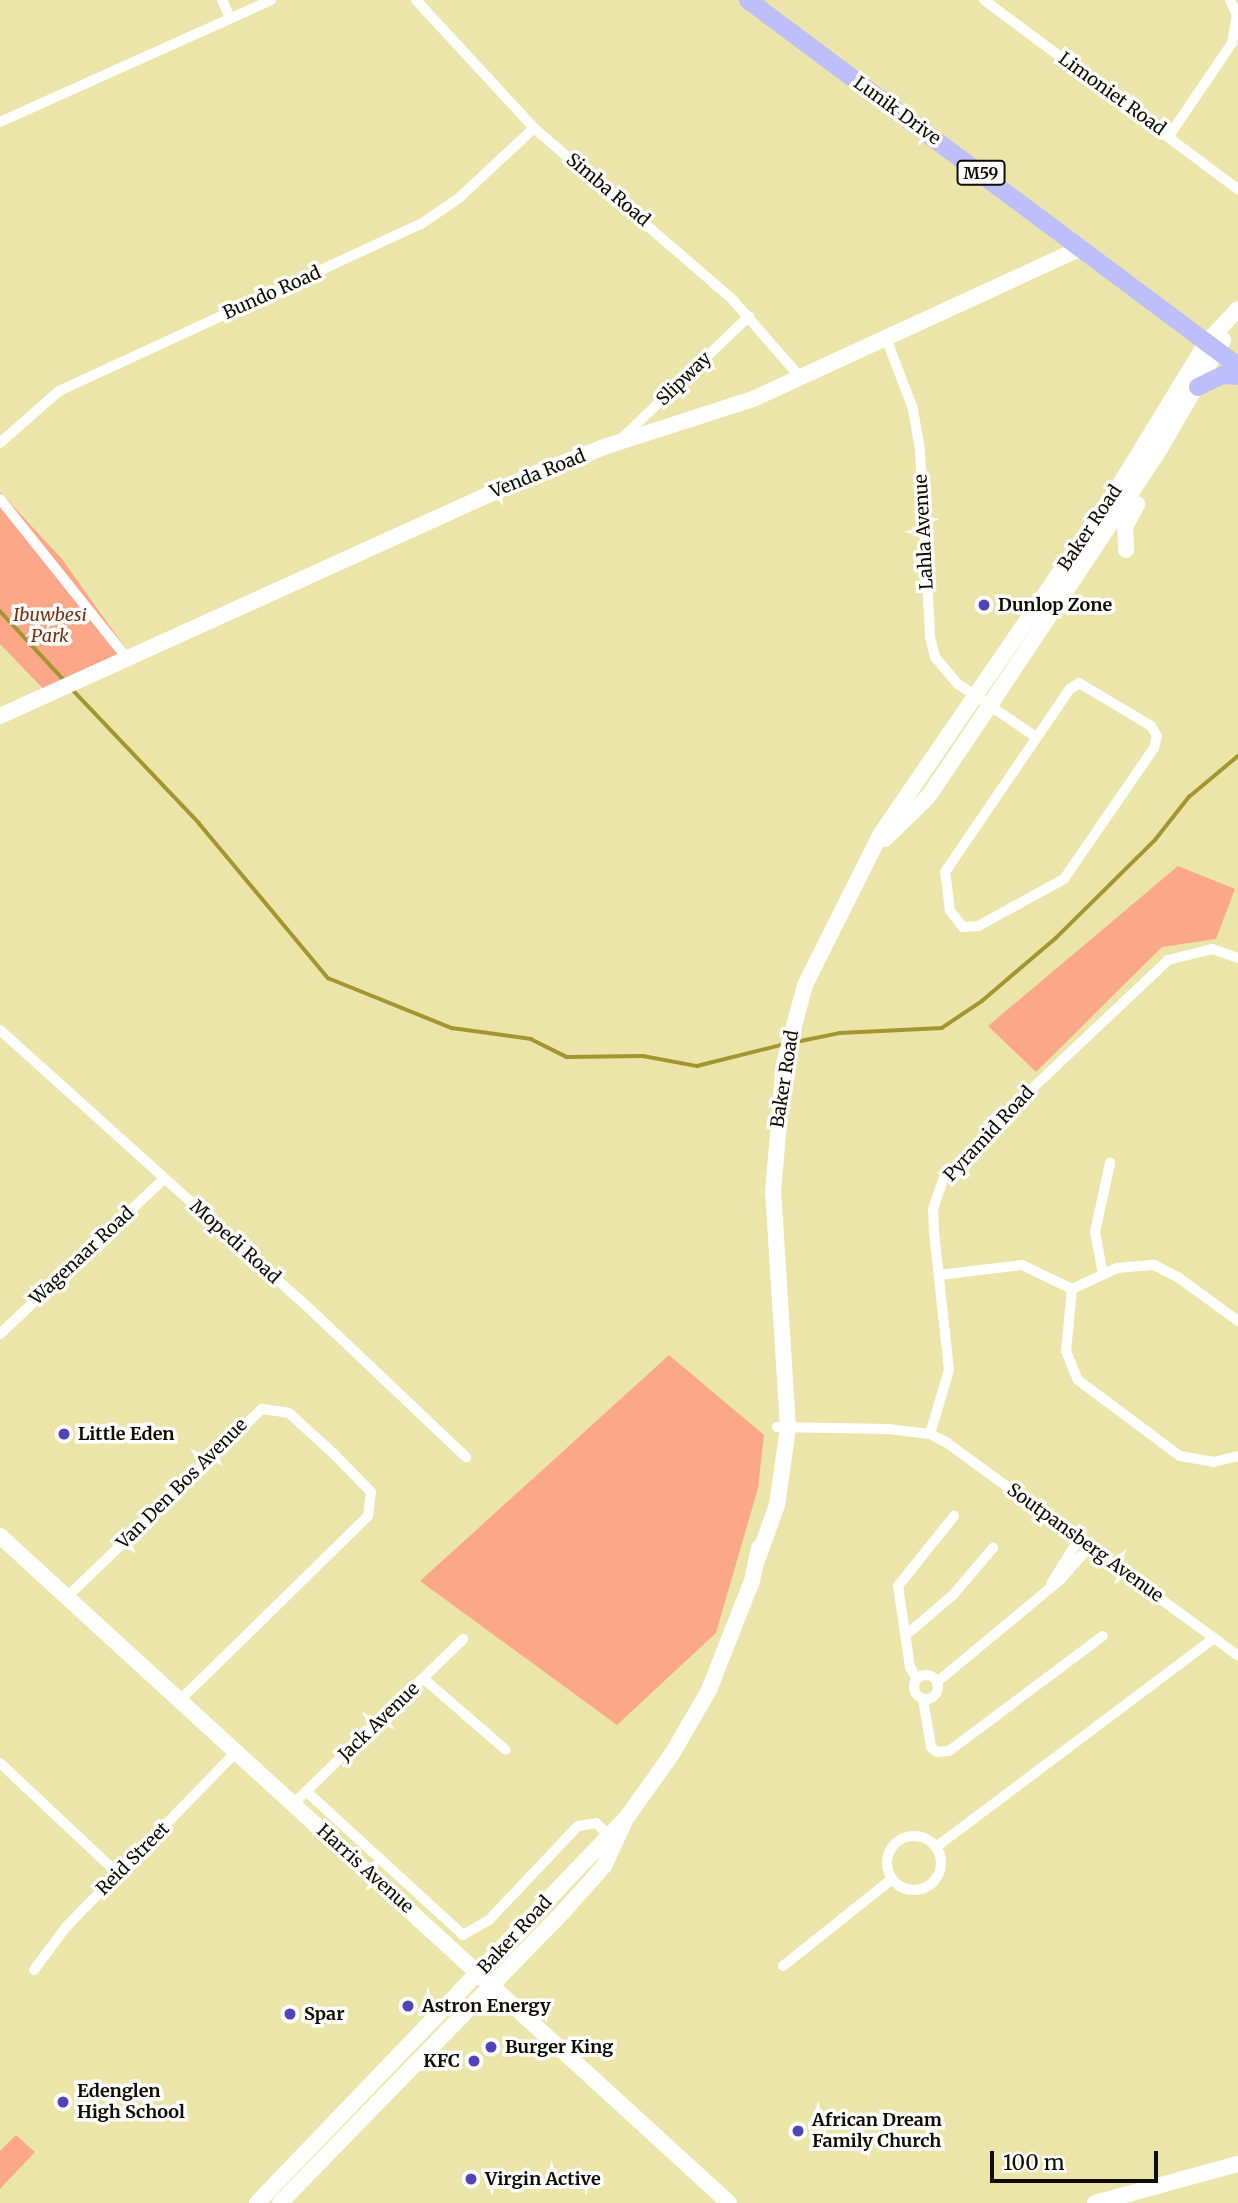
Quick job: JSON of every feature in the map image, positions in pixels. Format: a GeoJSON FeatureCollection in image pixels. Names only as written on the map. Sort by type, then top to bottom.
{"type":"FeatureCollection","features":[{"type":"Feature","properties":{"kind":"main road","name":"Lunik Drive"},"geometry":{"type":"LineString","coordinates":[[748,0],[1213,346]]}},
{"type":"Feature","properties":{"kind":"main road","name":"Venda Road"},"geometry":{"type":"LineString","coordinates":[[0,716],[534,474],[618,442],[715,414],[801,378],[1082,248]]}},
{"type":"Feature","properties":{"kind":"main road"},"geometry":{"type":"LineString","coordinates":[[1213,346],[1238,309]]}},
{"type":"Feature","properties":{"kind":"main road","name":"M59"},"geometry":{"type":"LineString","coordinates":[[1213,346],[1238,366]]}},
{"type":"Feature","properties":{"kind":"main road","name":"Baker Road"},"geometry":{"type":"LineString","coordinates":[[872,849],[928,797],[1157,454],[1198,387],[1213,346]]}},
{"type":"Feature","properties":{"kind":"main road","name":"Baker Road"},"geometry":{"type":"LineString","coordinates":[[280,2203],[494,1985],[604,1866],[627,1817],[673,1754],[709,1690],[777,1506],[782,1427],[773,1192],[784,1064],[793,1025],[818,954],[872,849],[1213,346]]}},
{"type":"Feature","properties":{"kind":"main road"},"geometry":{"type":"LineString","coordinates":[[1198,387],[1223,375],[1238,376]]}},
{"type":"Feature","properties":{"kind":"main road"},"geometry":{"type":"LineString","coordinates":[[1126,550],[1126,523],[1152,480],[1157,454]]}},
{"type":"Feature","properties":{"kind":"main road","name":"Harris Avenue"},"geometry":{"type":"LineString","coordinates":[[0,1536],[494,1985],[729,2203]]}},
{"type":"Feature","properties":{"kind":"main road","name":"Baker Road"},"geometry":{"type":"LineString","coordinates":[[257,2203],[480,1974],[608,1834],[627,1817]]}},
{"type":"Feature","properties":{"kind":"main road"},"geometry":{"type":"LineString","coordinates":[[1095,2203],[1238,2164]]}},
{"type":"Feature","properties":{"kind":"street"},"geometry":{"type":"LineString","coordinates":[[222,0],[230,18]]}},
{"type":"Feature","properties":{"kind":"street"},"geometry":{"type":"LineString","coordinates":[[0,122],[271,0]]}},
{"type":"Feature","properties":{"kind":"street","name":"Simba Road"},"geometry":{"type":"LineString","coordinates":[[416,0],[534,128],[748,316],[801,378]]}},
{"type":"Feature","properties":{"kind":"street","name":"Limoniet Road"},"geometry":{"type":"LineString","coordinates":[[985,0],[1238,189]]}},
{"type":"Feature","properties":{"kind":"street"},"geometry":{"type":"LineString","coordinates":[[1169,136],[1232,43],[1237,15],[1230,0]]}},
{"type":"Feature","properties":{"kind":"street","name":"Bundo Road"},"geometry":{"type":"LineString","coordinates":[[0,443],[40,404],[66,387],[421,224],[459,198],[534,128]]}},
{"type":"Feature","properties":{"kind":"street","name":"Slipway"},"geometry":{"type":"LineString","coordinates":[[618,442],[748,316]]}},
{"type":"Feature","properties":{"kind":"street","name":"Lahla Avenue"},"geometry":{"type":"LineString","coordinates":[[886,338],[913,409],[920,450],[930,637],[941,667],[990,705]]}},
{"type":"Feature","properties":{"kind":"street"},"geometry":{"type":"LineString","coordinates":[[0,499],[126,657]]}},
{"type":"Feature","properties":{"kind":"street"},"geometry":{"type":"LineString","coordinates":[[1083,683],[1151,726],[1157,739],[1064,879],[966,929],[950,911],[944,872],[1036,737],[1070,689],[1083,683]]}},
{"type":"Feature","properties":{"kind":"street"},"geometry":{"type":"LineString","coordinates":[[990,705],[1036,737]]}},
{"type":"Feature","properties":{"kind":"street","name":"Pyramid Road"},"geometry":{"type":"LineString","coordinates":[[930,1434],[949,1370],[933,1209],[943,1180],[963,1156],[1168,960],[1212,949],[1238,958]]}},
{"type":"Feature","properties":{"kind":"street","name":"Mopedi Road"},"geometry":{"type":"LineString","coordinates":[[0,1030],[466,1457]]}},
{"type":"Feature","properties":{"kind":"street"},"geometry":{"type":"LineString","coordinates":[[1103,1274],[1095,1232],[1110,1163]]}},
{"type":"Feature","properties":{"kind":"street","name":"Wagenaar Road"},"geometry":{"type":"LineString","coordinates":[[0,1334],[164,1179]]}},
{"type":"Feature","properties":{"kind":"street"},"geometry":{"type":"LineString","coordinates":[[939,1275],[1022,1265],[1072,1289]]}},
{"type":"Feature","properties":{"kind":"street"},"geometry":{"type":"LineString","coordinates":[[1072,1289],[1128,1265],[1154,1265],[1179,1278],[1238,1321]]}},
{"type":"Feature","properties":{"kind":"street"},"geometry":{"type":"LineString","coordinates":[[1072,1289],[1065,1344],[1068,1362],[1078,1380],[1180,1456],[1213,1462],[1238,1455]]}},
{"type":"Feature","properties":{"kind":"street","name":"Van Den Bos Avenue"},"geometry":{"type":"LineString","coordinates":[[67,1597],[262,1409],[289,1413],[360,1477],[371,1492],[368,1516],[180,1700]]}},
{"type":"Feature","properties":{"kind":"street"},"geometry":{"type":"LineString","coordinates":[[782,1427],[930,1434]]}},
{"type":"Feature","properties":{"kind":"street","name":"Soutpansberg Avenue"},"geometry":{"type":"LineString","coordinates":[[930,1434],[1090,1546],[1238,1656]]}},
{"type":"Feature","properties":{"kind":"street"},"geometry":{"type":"LineString","coordinates":[[954,1516],[901,1579],[898,1594],[910,1667],[917,1679],[914,1692],[923,1699],[932,1747],[937,1752],[949,1751],[1103,1636]]}},
{"type":"Feature","properties":{"kind":"street"},"geometry":{"type":"LineString","coordinates":[[1051,1584],[1079,1539]]}},
{"type":"Feature","properties":{"kind":"street"},"geometry":{"type":"LineString","coordinates":[[923,1699],[935,1696],[937,1682],[1051,1584],[1061,1579],[1090,1546]]}},
{"type":"Feature","properties":{"kind":"street"},"geometry":{"type":"LineString","coordinates":[[906,1635],[953,1595],[993,1548]]}},
{"type":"Feature","properties":{"kind":"street"},"geometry":{"type":"LineString","coordinates":[[936,1847],[1214,1638]]}},
{"type":"Feature","properties":{"kind":"street","name":"Jack Avenue"},"geometry":{"type":"LineString","coordinates":[[293,1804],[463,1639]]}},
{"type":"Feature","properties":{"kind":"street"},"geometry":{"type":"LineString","coordinates":[[917,1679],[927,1675],[937,1682]]}},
{"type":"Feature","properties":{"kind":"street"},"geometry":{"type":"LineString","coordinates":[[424,1679],[506,1750]]}},
{"type":"Feature","properties":{"kind":"street","name":"Reid Street"},"geometry":{"type":"LineString","coordinates":[[34,1970],[66,1927],[236,1752]]}},
{"type":"Feature","properties":{"kind":"street"},"geometry":{"type":"LineString","coordinates":[[0,1763],[118,1874]]}},
{"type":"Feature","properties":{"kind":"street"},"geometry":{"type":"LineString","coordinates":[[306,1791],[463,1935],[489,1920],[578,1826],[596,1823],[608,1834]]}},
{"type":"Feature","properties":{"kind":"street"},"geometry":{"type":"LineString","coordinates":[[922,1837],[936,1847],[942,1865],[934,1882],[908,1889],[892,1879],[888,1855],[898,1841],[922,1837]]}},
{"type":"Feature","properties":{"kind":"street"},"geometry":{"type":"LineString","coordinates":[[783,1966],[892,1879]]}},
{"type":"Feature","properties":{"kind":"green space","name":"Ibuwbesi Park"},"geometry":{"type":"Polygon","coordinates":[[[0,492],[62,559],[134,660],[52,698],[0,644],[0,492]]]}},
{"type":"Feature","properties":{"kind":"green space"},"geometry":{"type":"Polygon","coordinates":[[[1178,866],[1235,889],[1216,939],[1162,947],[1036,1072],[988,1026],[1178,866]]]}},
{"type":"Feature","properties":{"kind":"green space"},"geometry":{"type":"Polygon","coordinates":[[[669,1355],[764,1435],[758,1488],[716,1633],[617,1725],[420,1581],[669,1355]]]}},
{"type":"Feature","properties":{"kind":"green space"},"geometry":{"type":"Polygon","coordinates":[[[16,2135],[35,2152],[0,2189],[0,2151],[16,2135]]]}},
{"type":"Feature","properties":{"kind":"waterway"},"geometry":{"type":"LineString","coordinates":[[0,611],[66,682]]}},
{"type":"Feature","properties":{"kind":"waterway"},"geometry":{"type":"LineString","coordinates":[[71,688],[199,823],[328,978],[452,1028],[531,1039],[567,1057],[643,1056],[697,1066],[785,1044]]}},
{"type":"Feature","properties":{"kind":"waterway"},"geometry":{"type":"LineString","coordinates":[[796,1042],[840,1033],[942,1028],[982,1001],[1056,938],[1155,840],[1189,797],[1238,756]]}},
{"type":"Feature","properties":{"kind":"place","name":"Dunlop Zone"},"geometry":{"type":"Point","coordinates":[984,605]}},
{"type":"Feature","properties":{"kind":"place","name":"Little Eden"},"geometry":{"type":"Point","coordinates":[64,1434]}},
{"type":"Feature","properties":{"kind":"place","name":"Astron Energy"},"geometry":{"type":"Point","coordinates":[408,2006]}},
{"type":"Feature","properties":{"kind":"place","name":"Spar"},"geometry":{"type":"Point","coordinates":[290,2014]}},
{"type":"Feature","properties":{"kind":"place","name":"Burger King"},"geometry":{"type":"Point","coordinates":[491,2047]}},
{"type":"Feature","properties":{"kind":"place","name":"KFC"},"geometry":{"type":"Point","coordinates":[474,2061]}},
{"type":"Feature","properties":{"kind":"place","name":"Edenglen High School"},"geometry":{"type":"Point","coordinates":[63,2102]}},
{"type":"Feature","properties":{"kind":"place","name":"African Dream Family Church"},"geometry":{"type":"Point","coordinates":[798,2131]}},
{"type":"Feature","properties":{"kind":"place","name":"Virgin Active"},"geometry":{"type":"Point","coordinates":[471,2179]}}]}
